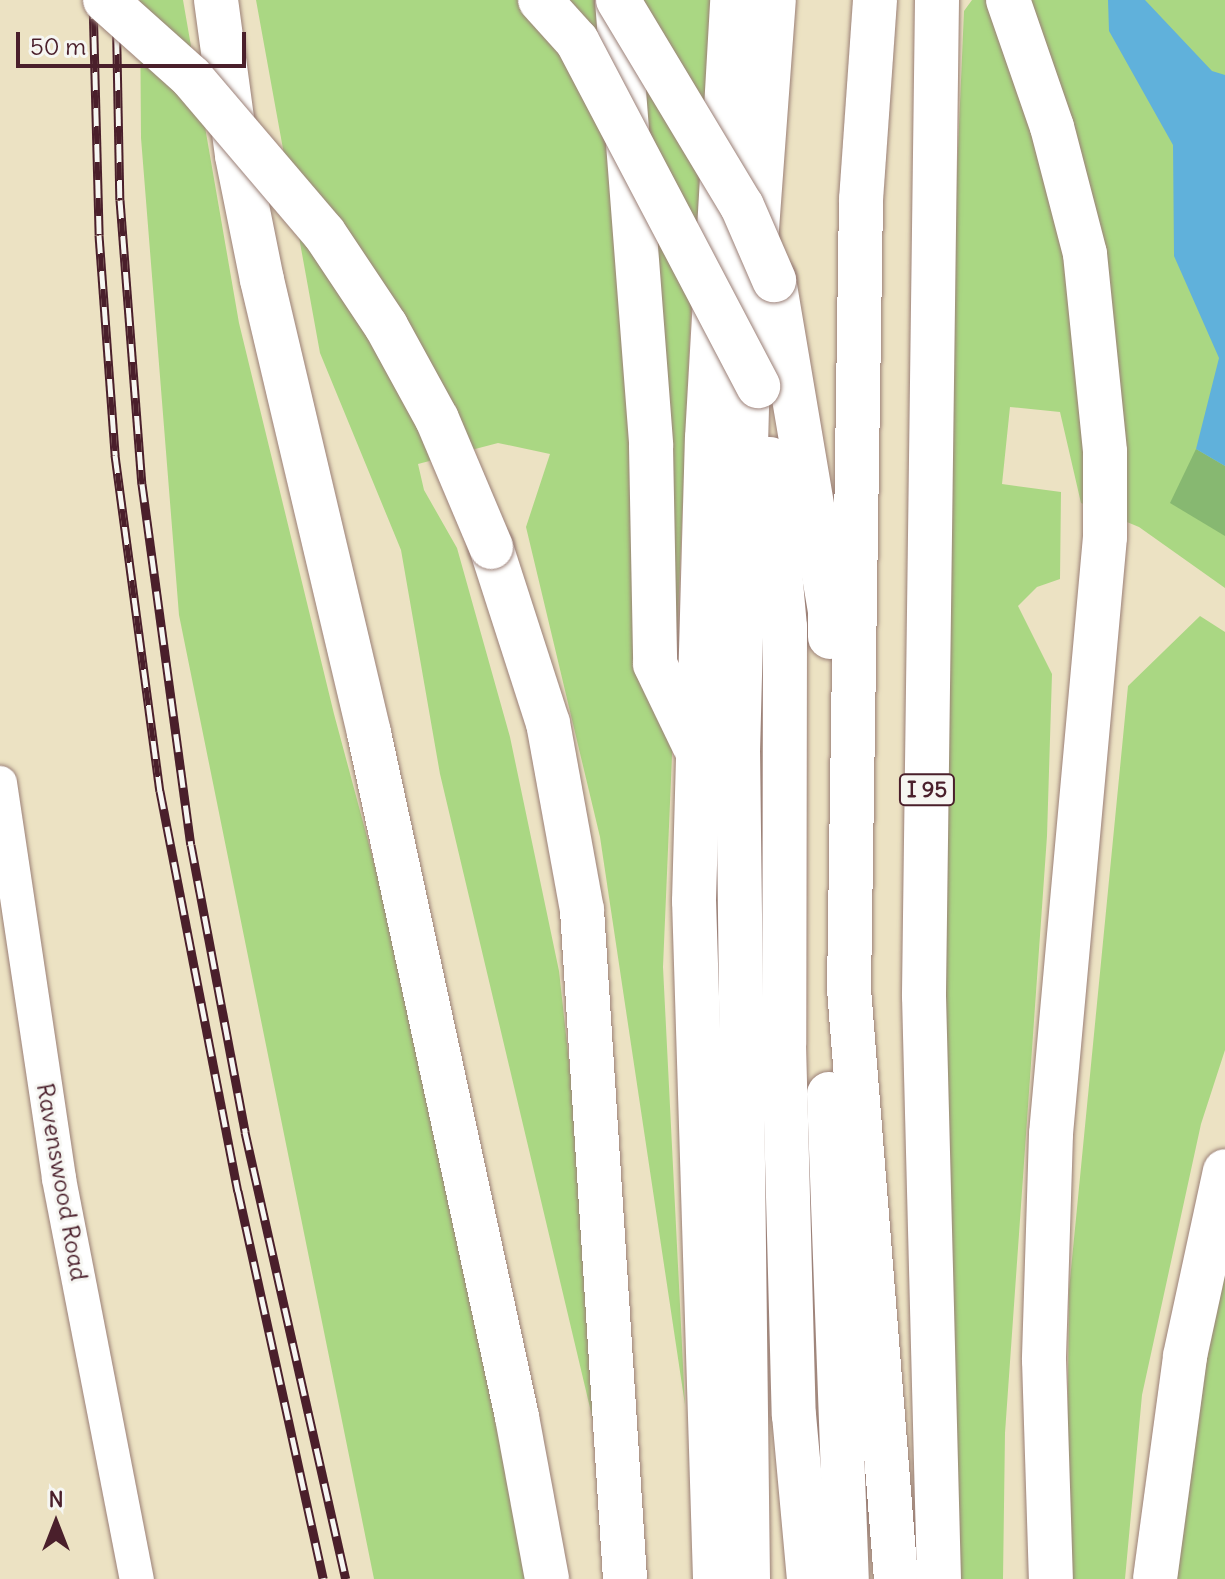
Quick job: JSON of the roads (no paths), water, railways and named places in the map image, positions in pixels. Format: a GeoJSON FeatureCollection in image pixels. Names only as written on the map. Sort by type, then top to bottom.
{"type":"FeatureCollection","features":[{"type":"Feature","properties":{"kind":"highway"},"geometry":{"type":"LineString","coordinates":[[105,0],[191,77],[324,233],[386,326],[437,419],[491,547],[548,723],[582,910],[625,1579]]}},
{"type":"Feature","properties":{"kind":"highway"},"geometry":{"type":"LineString","coordinates":[[216,0],[237,156],[262,280],[369,733],[514,1402],[547,1579]]}},
{"type":"Feature","properties":{"kind":"highway"},"geometry":{"type":"LineString","coordinates":[[540,0],[577,41],[758,386],[769,449],[785,627],[784,1044],[794,1415],[809,1579]]}},
{"type":"Feature","properties":{"kind":"highway"},"geometry":{"type":"LineString","coordinates":[[618,0],[742,206],[774,280],[830,610],[827,993],[847,1579]]}},
{"type":"Feature","properties":{"kind":"highway"},"geometry":{"type":"LineString","coordinates":[[618,0],[651,446],[655,664],[697,751]]}},
{"type":"Feature","properties":{"kind":"highway"},"geometry":{"type":"LineString","coordinates":[[715,1579],[696,1044],[697,751],[712,334],[732,0]]}},
{"type":"Feature","properties":{"kind":"highway"},"geometry":{"type":"LineString","coordinates":[[748,1579],[738,752],[749,338],[774,0]]}},
{"type":"Feature","properties":{"kind":"highway"},"geometry":{"type":"LineString","coordinates":[[875,0],[861,199],[849,989],[896,1579]]}},
{"type":"Feature","properties":{"kind":"highway","name":"I 95"},"geometry":{"type":"LineString","coordinates":[[937,0],[924,996],[939,1579]]}},
{"type":"Feature","properties":{"kind":"highway"},"geometry":{"type":"LineString","coordinates":[[1008,0],[1069,187],[1094,313],[1105,452],[1105,537],[1051,1134],[1044,1360],[1051,1579]]}},
{"type":"Feature","properties":{"kind":"highway"},"geometry":{"type":"LineString","coordinates":[[1155,1579],[1185,1356],[1225,1171]]}},
{"type":"Feature","properties":{"kind":"street","name":"Ravenswood Road"},"geometry":{"type":"LineString","coordinates":[[0,783],[59,1179],[137,1579]]}},
{"type":"Feature","properties":{"kind":"water"},"geometry":{"type":"Polygon","coordinates":[[[1108,0],[1145,0],[1212,71],[1225,75],[1225,466],[1196,449],[1219,358],[1174,256],[1173,145],[1109,31],[1108,0]]]}},
{"type":"Feature","properties":{"kind":"railway"},"geometry":{"type":"LineString","coordinates":[[93,0],[99,235],[115,455],[160,791],[238,1191],[323,1579]]}},
{"type":"Feature","properties":{"kind":"railway"},"geometry":{"type":"LineString","coordinates":[[116,0],[120,200],[142,484],[191,845],[245,1132],[346,1579]]}}]}
